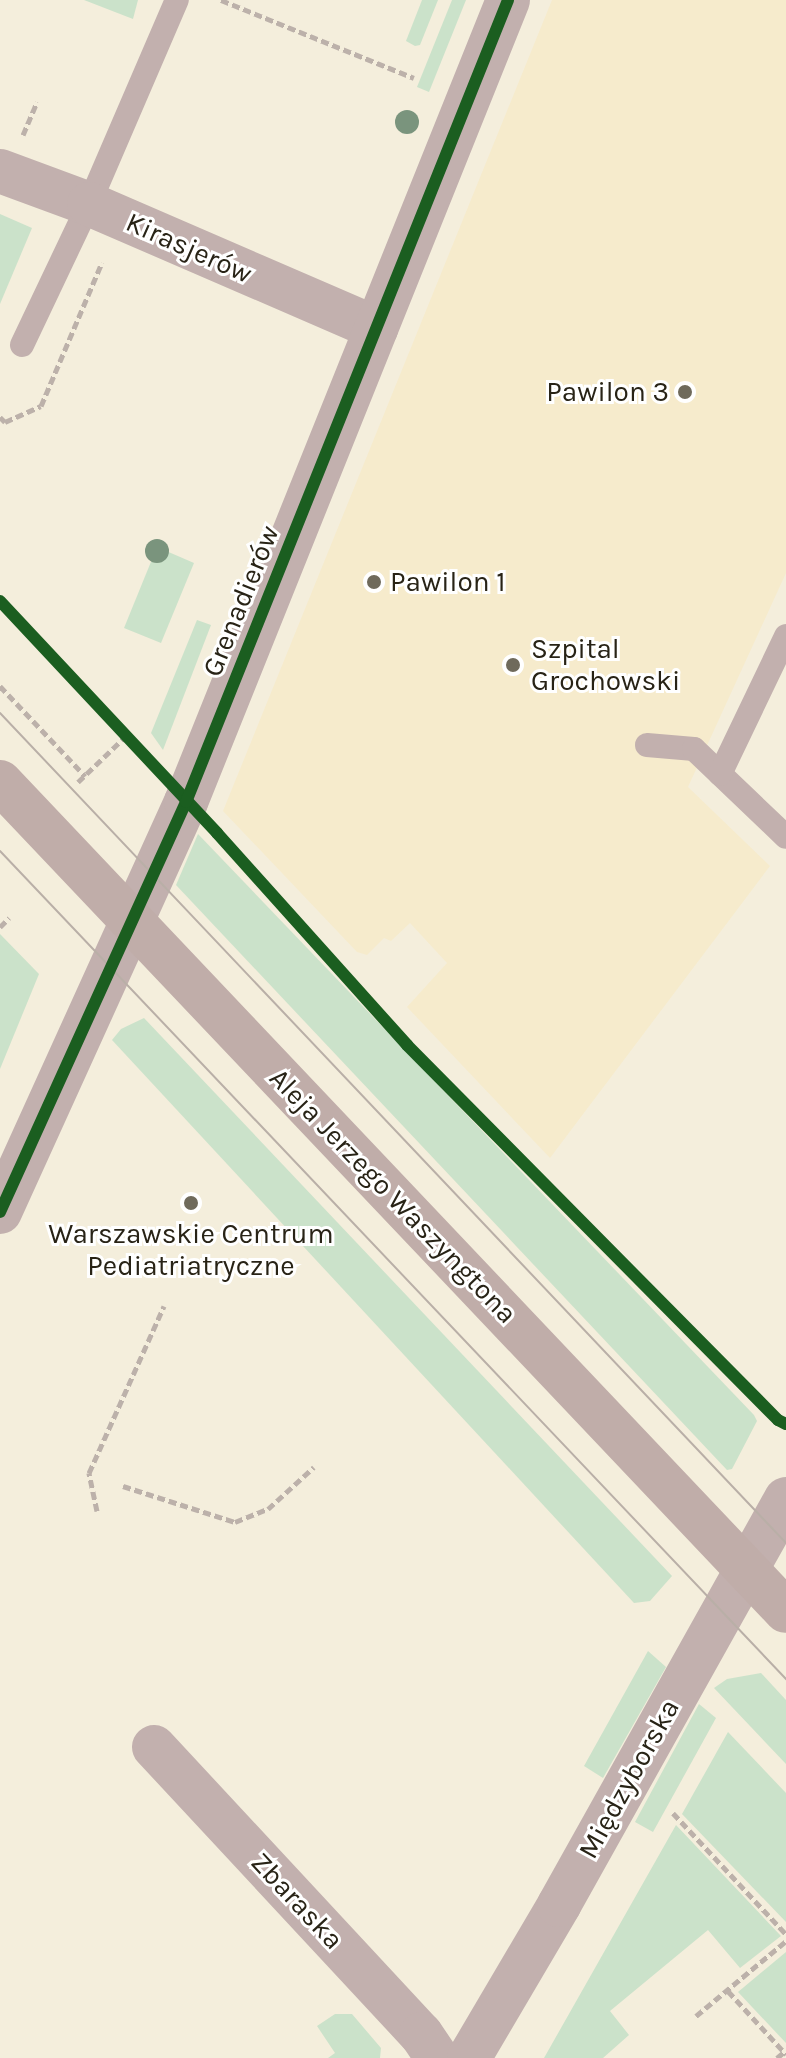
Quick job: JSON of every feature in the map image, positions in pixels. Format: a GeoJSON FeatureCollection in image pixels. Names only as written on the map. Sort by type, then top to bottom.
{"type":"FeatureCollection","features":[{"type":"Feature","properties":{"kind":"main road","name":"Aleja Jerzego Waszyngtona"},"geometry":{"type":"LineString","coordinates":[[0,782],[786,1611]]}},
{"type":"Feature","properties":{"kind":"street","name":"Grenadierów"},"geometry":{"type":"LineString","coordinates":[[0,1212],[186,802],[508,0]]}},
{"type":"Feature","properties":{"kind":"street","name":"Kirasjerów"},"geometry":{"type":"LineString","coordinates":[[10,156],[105,211],[376,328]]}},
{"type":"Feature","properties":{"kind":"street","name":"Międzyborska"},"geometry":{"type":"LineString","coordinates":[[469,2058],[786,1499]]}},
{"type":"Feature","properties":{"kind":"street","name":"Zbaraska"},"geometry":{"type":"LineString","coordinates":[[154,1747],[421,2034],[437,2058]]}},
{"type":"Feature","properties":{"kind":"lane"},"geometry":{"type":"LineString","coordinates":[[22,345],[105,211],[177,0]]}},
{"type":"Feature","properties":{"kind":"lane"},"geometry":{"type":"LineString","coordinates":[[720,774],[786,636]]}},
{"type":"Feature","properties":{"kind":"lane"},"geometry":{"type":"LineString","coordinates":[[647,745],[694,749],[786,837]]}},
{"type":"Feature","properties":{"kind":"path"},"geometry":{"type":"LineString","coordinates":[[221,0],[414,78]]}},
{"type":"Feature","properties":{"kind":"path"},"geometry":{"type":"LineString","coordinates":[[10,156],[37,102]]}},
{"type":"Feature","properties":{"kind":"path"},"geometry":{"type":"LineString","coordinates":[[0,417],[5,422],[41,406],[105,211]]}},
{"type":"Feature","properties":{"kind":"path"},"geometry":{"type":"LineString","coordinates":[[0,686],[85,776]]}},
{"type":"Feature","properties":{"kind":"path"},"geometry":{"type":"LineString","coordinates":[[78,782],[126,736]]}},
{"type":"Feature","properties":{"kind":"path"},"geometry":{"type":"LineString","coordinates":[[0,927],[9,918]]}},
{"type":"Feature","properties":{"kind":"path"},"geometry":{"type":"LineString","coordinates":[[97,1511],[89,1473],[164,1306]]}},
{"type":"Feature","properties":{"kind":"path"},"geometry":{"type":"LineString","coordinates":[[123,1486],[235,1522],[268,1509],[314,1467]]}},
{"type":"Feature","properties":{"kind":"path"},"geometry":{"type":"LineString","coordinates":[[673,1813],[786,1934]]}},
{"type":"Feature","properties":{"kind":"path"},"geometry":{"type":"LineString","coordinates":[[696,2016],[786,1941]]}},
{"type":"Feature","properties":{"kind":"path"},"geometry":{"type":"LineString","coordinates":[[728,1991],[785,2053],[777,2058]]}},
{"type":"Feature","properties":{"kind":"shaded area","name":"Szpital Grochowski"},"geometry":{"type":"Polygon","coordinates":[[[552,0],[786,0],[786,573],[688,787],[770,866],[550,1158],[407,1007],[447,963],[410,923],[391,941],[384,938],[367,955],[357,952],[223,811],[552,0]]]}},
{"type":"Feature","properties":{"kind":"green space"},"geometry":{"type":"Polygon","coordinates":[[[84,0],[138,0],[133,19],[84,0]]]}},
{"type":"Feature","properties":{"kind":"green space"},"geometry":{"type":"Polygon","coordinates":[[[422,0],[438,0],[420,45],[415,46],[406,41],[422,0]]]}},
{"type":"Feature","properties":{"kind":"green space"},"geometry":{"type":"Polygon","coordinates":[[[452,0],[466,0],[429,92],[417,87],[452,0]]]}},
{"type":"Feature","properties":{"kind":"green space"},"geometry":{"type":"Polygon","coordinates":[[[0,214],[32,228],[0,304],[0,214]]]}},
{"type":"Feature","properties":{"kind":"green space"},"geometry":{"type":"Polygon","coordinates":[[[157,547],[194,563],[161,643],[124,628],[157,547]]]}},
{"type":"Feature","properties":{"kind":"green space"},"geometry":{"type":"Polygon","coordinates":[[[197,620],[211,625],[163,750],[151,733],[197,620]]]}},
{"type":"Feature","properties":{"kind":"green space"},"geometry":{"type":"Polygon","coordinates":[[[198,834],[754,1415],[757,1421],[732,1469],[727,1470],[176,885],[198,834]]]}},
{"type":"Feature","properties":{"kind":"green space"},"geometry":{"type":"Polygon","coordinates":[[[0,934],[39,974],[0,1069],[0,934]]]}},
{"type":"Feature","properties":{"kind":"green space"},"geometry":{"type":"Polygon","coordinates":[[[144,1018],[672,1576],[650,1601],[634,1603],[112,1040],[121,1029],[144,1018]]]}},
{"type":"Feature","properties":{"kind":"green space"},"geometry":{"type":"Polygon","coordinates":[[[648,1651],[666,1667],[603,1778],[584,1766],[648,1651]]]}},
{"type":"Feature","properties":{"kind":"green space"},"geometry":{"type":"Polygon","coordinates":[[[761,1673],[786,1700],[786,1764],[714,1688],[727,1679],[761,1673]]]}},
{"type":"Feature","properties":{"kind":"green space"},"geometry":{"type":"Polygon","coordinates":[[[699,1704],[716,1718],[653,1832],[635,1822],[699,1704]]]}},
{"type":"Feature","properties":{"kind":"green space"},"geometry":{"type":"Polygon","coordinates":[[[728,1732],[786,1793],[786,1922],[682,1814],[728,1732]]]}},
{"type":"Feature","properties":{"kind":"green space"},"geometry":{"type":"Polygon","coordinates":[[[676,1825],[781,1936],[740,1968],[708,1930],[610,2011],[629,2035],[603,2058],[544,2058],[676,1825]]]}},
{"type":"Feature","properties":{"kind":"green space"},"geometry":{"type":"Polygon","coordinates":[[[786,1952],[786,2043],[738,1992],[786,1952]]]}},
{"type":"Feature","properties":{"kind":"green space"},"geometry":{"type":"Polygon","coordinates":[[[335,2014],[352,2014],[381,2048],[380,2058],[328,2058],[335,2053],[317,2026],[335,2014]]]}},
{"type":"Feature","properties":{"kind":"tram line"},"geometry":{"type":"LineString","coordinates":[[0,713],[786,1543]]}},
{"type":"Feature","properties":{"kind":"tram line"},"geometry":{"type":"LineString","coordinates":[[0,851],[786,1679]]}},
{"type":"Feature","properties":{"kind":"cycle path"},"geometry":{"type":"LineString","coordinates":[[0,1212],[186,802],[508,0]]}},
{"type":"Feature","properties":{"kind":"cycle path"},"geometry":{"type":"LineString","coordinates":[[0,601],[217,833],[407,1045],[778,1420],[786,1424]]}},
{"type":"Feature","properties":{"kind":"place","name":"Pawilon 3"},"geometry":{"type":"Point","coordinates":[685,392]}},
{"type":"Feature","properties":{"kind":"place","name":"Pawilon 1"},"geometry":{"type":"Point","coordinates":[374,582]}},
{"type":"Feature","properties":{"kind":"place","name":"Szpital Grochowski"},"geometry":{"type":"Point","coordinates":[513,665]}},
{"type":"Feature","properties":{"kind":"place","name":"Warszawskie Centrum Pediatriatryczne"},"geometry":{"type":"Point","coordinates":[191,1203]}}]}
